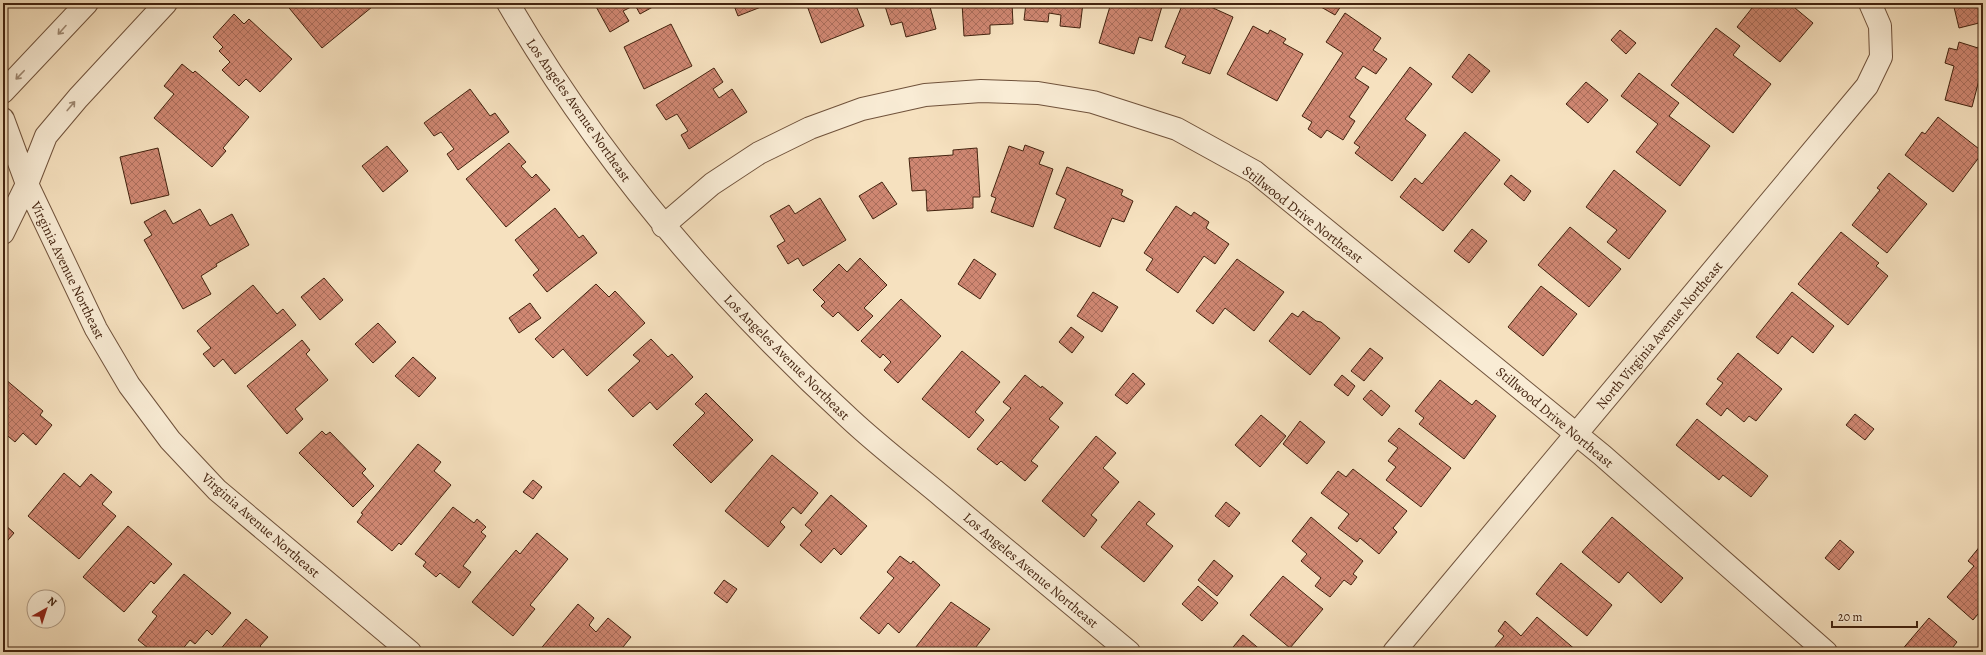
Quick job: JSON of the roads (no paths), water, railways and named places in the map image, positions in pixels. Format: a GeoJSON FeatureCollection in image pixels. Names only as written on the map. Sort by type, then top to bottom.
{"type":"FeatureCollection","features":[{"type":"Feature","properties":{"kind":"street"},"geometry":{"type":"LineString","coordinates":[[3,92],[87,3]]}},
{"type":"Feature","properties":{"kind":"street"},"geometry":{"type":"LineString","coordinates":[[3,233],[27,184],[46,136],[78,98],[166,3]]}},
{"type":"Feature","properties":{"kind":"street","name":"Los Angeles Avenue Northeast"},"geometry":{"type":"LineString","coordinates":[[508,3],[538,54],[595,137],[663,226],[755,328],[851,421],[1129,652]]}},
{"type":"Feature","properties":{"kind":"street","name":"North Virginia Avenue Northeast"},"geometry":{"type":"LineString","coordinates":[[1394,652],[1867,86],[1881,57],[1880,26],[1870,3]]}},
{"type":"Feature","properties":{"kind":"street","name":"Stillwood Drive Northeast"},"geometry":{"type":"LineString","coordinates":[[663,226],[712,184],[759,153],[810,128],[862,109],[925,95],[981,91],[1038,93],[1093,102],[1177,129],[1254,172],[1576,434],[1826,652]]}},
{"type":"Feature","properties":{"kind":"street","name":"Virginia Avenue Northeast"},"geometry":{"type":"LineString","coordinates":[[7,131],[27,184],[96,329],[129,385],[170,440],[217,490],[410,652]]}}]}
